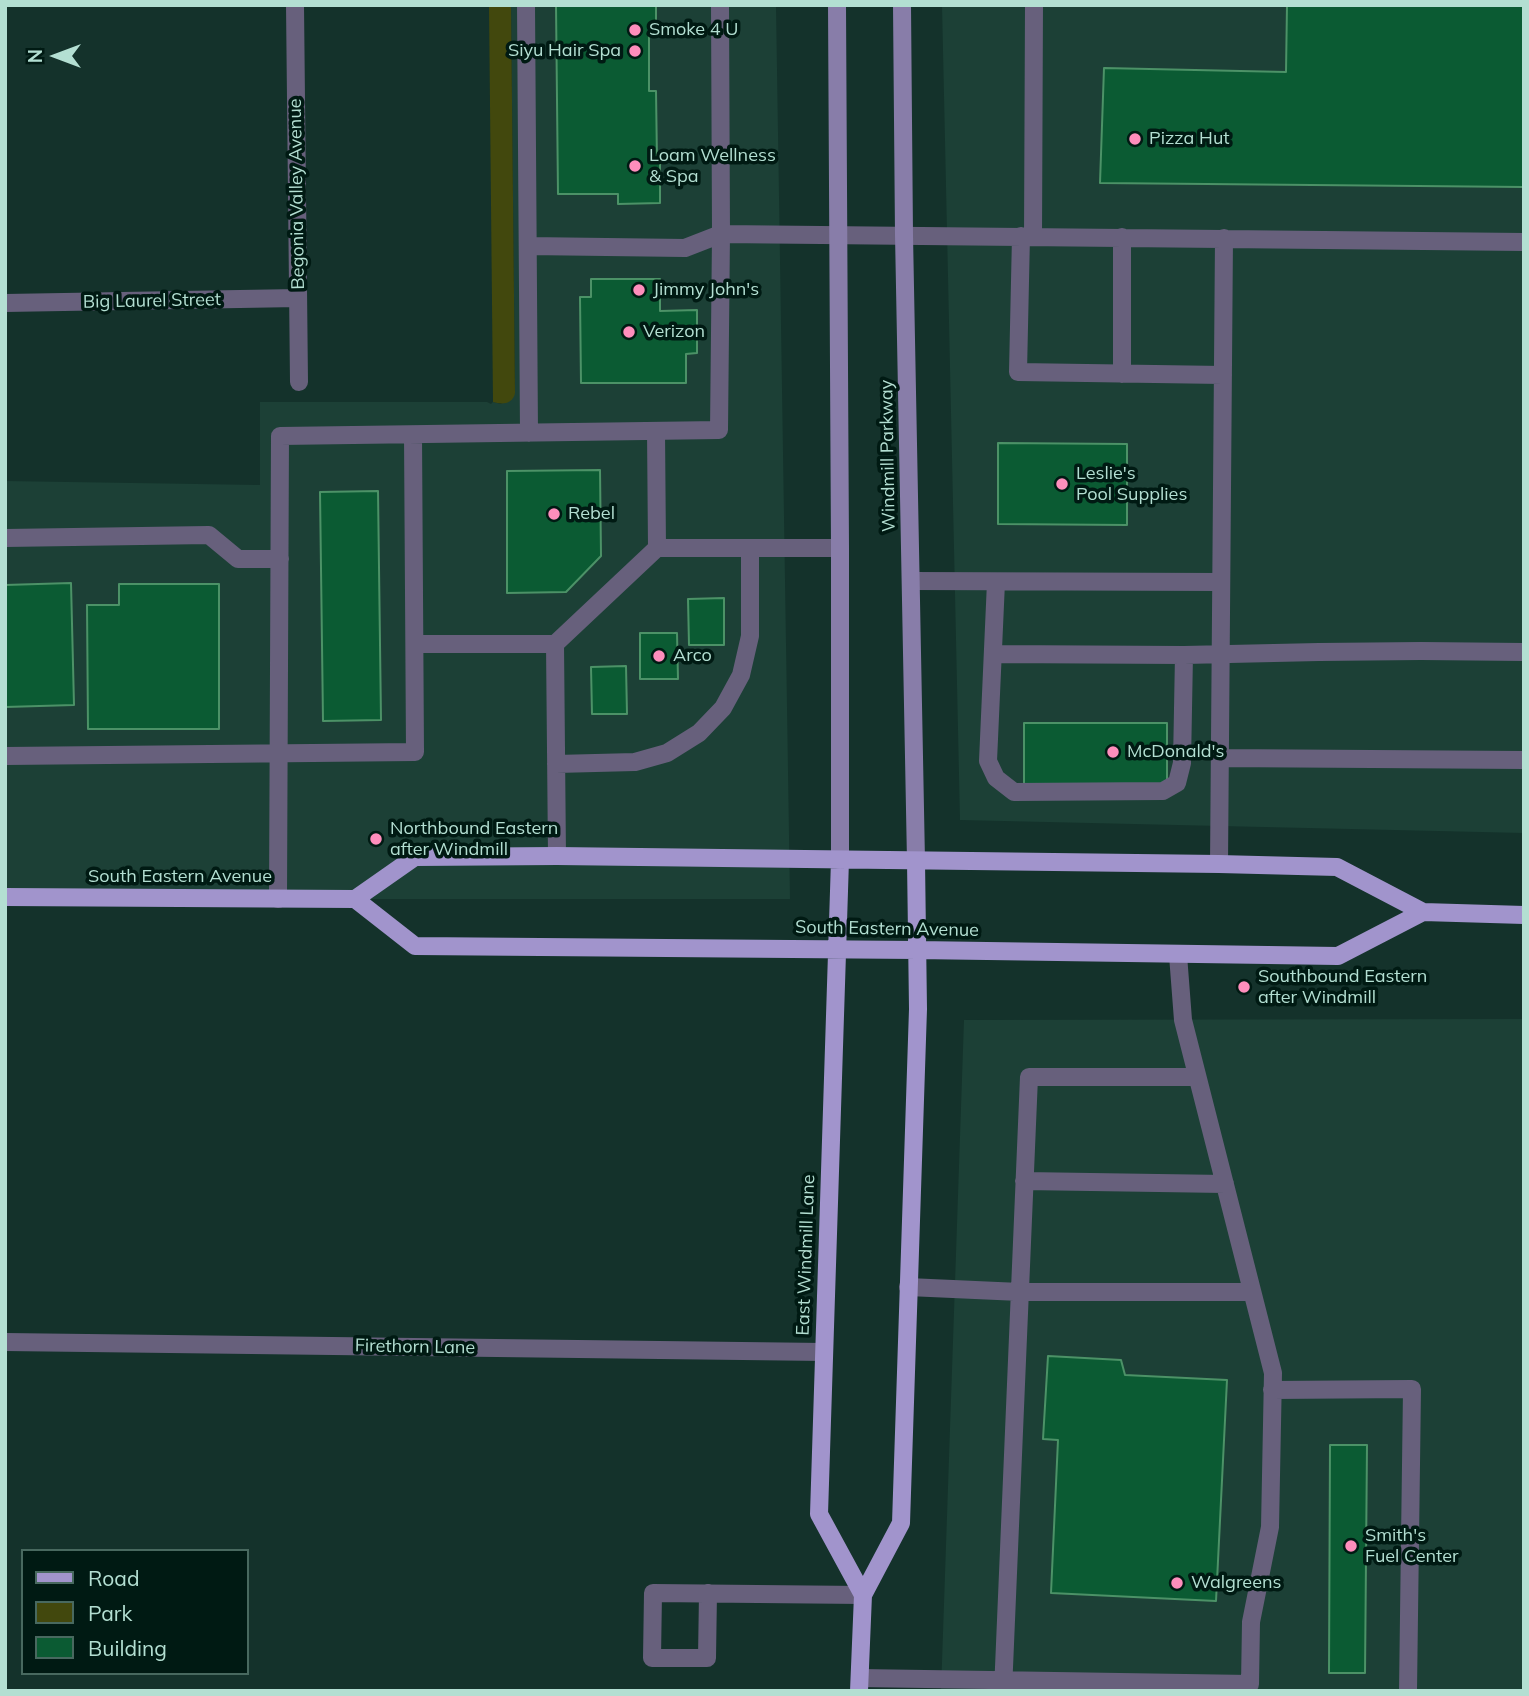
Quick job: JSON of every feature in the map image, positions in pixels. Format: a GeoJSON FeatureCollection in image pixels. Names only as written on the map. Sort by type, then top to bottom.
{"type":"FeatureCollection","features":[{"type":"Feature","properties":{"kind":"main road"},"geometry":{"type":"LineString","coordinates":[[837,5],[839,860]]}},
{"type":"Feature","properties":{"kind":"main road","name":"Windmill Parkway"},"geometry":{"type":"LineString","coordinates":[[902,5],[917,950]]}},
{"type":"Feature","properties":{"kind":"main road","name":"South Eastern Avenue"},"geometry":{"type":"LineString","coordinates":[[5,897],[355,899],[415,857],[916,860],[1337,867],[1423,912],[1524,915]]}},
{"type":"Feature","properties":{"kind":"main road","name":"East Windmill Lane"},"geometry":{"type":"LineString","coordinates":[[839,860],[819,1514],[863,1595]]}},
{"type":"Feature","properties":{"kind":"main road","name":"South Eastern Avenue"},"geometry":{"type":"LineString","coordinates":[[355,899],[415,946],[1338,956],[1423,912]]}},
{"type":"Feature","properties":{"kind":"main road"},"geometry":{"type":"LineString","coordinates":[[860,1684],[863,1595],[901,1523],[918,1009],[917,950]]}},
{"type":"Feature","properties":{"kind":"street","name":"Begonia Valley Avenue"},"geometry":{"type":"LineString","coordinates":[[295,5],[299,382]]}},
{"type":"Feature","properties":{"kind":"street"},"geometry":{"type":"LineString","coordinates":[[526,5],[529,433]]}},
{"type":"Feature","properties":{"kind":"street"},"geometry":{"type":"LineString","coordinates":[[278,899],[280,436],[719,430],[720,5]]}},
{"type":"Feature","properties":{"kind":"street"},"geometry":{"type":"LineString","coordinates":[[1034,5],[1027,236],[1018,372],[1223,375]]}},
{"type":"Feature","properties":{"kind":"street"},"geometry":{"type":"LineString","coordinates":[[527,246],[685,248],[721,234],[1524,242]]}},
{"type":"Feature","properties":{"kind":"street"},"geometry":{"type":"LineString","coordinates":[[1122,237],[1122,373]]}},
{"type":"Feature","properties":{"kind":"street"},"geometry":{"type":"LineString","coordinates":[[1219,864],[1224,238]]}},
{"type":"Feature","properties":{"kind":"street","name":"Big Laurel Street"},"geometry":{"type":"LineString","coordinates":[[5,303],[298,298]]}},
{"type":"Feature","properties":{"kind":"street"},"geometry":{"type":"LineString","coordinates":[[656,431],[656,548]]}},
{"type":"Feature","properties":{"kind":"street"},"geometry":{"type":"LineString","coordinates":[[5,756],[415,752],[413,435]]}},
{"type":"Feature","properties":{"kind":"street"},"geometry":{"type":"LineString","coordinates":[[5,538],[209,535],[237,559],[280,559]]}},
{"type":"Feature","properties":{"kind":"street"},"geometry":{"type":"LineString","coordinates":[[415,644],[555,644],[656,548],[840,548]]}},
{"type":"Feature","properties":{"kind":"street"},"geometry":{"type":"LineString","coordinates":[[556,764],[635,762],[667,753],[699,733],[723,708],[741,675],[750,636],[750,548]]}},
{"type":"Feature","properties":{"kind":"street"},"geometry":{"type":"LineString","coordinates":[[911,581],[1221,582]]}},
{"type":"Feature","properties":{"kind":"street"},"geometry":{"type":"LineString","coordinates":[[996,582],[988,761],[996,778],[1014,792],[1163,791],[1177,783],[1182,764],[1184,655]]}},
{"type":"Feature","properties":{"kind":"street"},"geometry":{"type":"LineString","coordinates":[[555,644],[557,856]]}},
{"type":"Feature","properties":{"kind":"street"},"geometry":{"type":"LineString","coordinates":[[993,654],[1524,652]]}},
{"type":"Feature","properties":{"kind":"street"},"geometry":{"type":"LineString","coordinates":[[1220,758],[1524,760]]}},
{"type":"Feature","properties":{"kind":"street"},"geometry":{"type":"LineString","coordinates":[[860,1684],[1249,1687],[1251,1622],[1270,1527],[1273,1373],[1183,1020],[1178,955]]}},
{"type":"Feature","properties":{"kind":"street"},"geometry":{"type":"LineString","coordinates":[[1003,1685],[1029,1077],[1197,1077]]}},
{"type":"Feature","properties":{"kind":"street"},"geometry":{"type":"LineString","coordinates":[[1024,1181],[1225,1184]]}},
{"type":"Feature","properties":{"kind":"street"},"geometry":{"type":"LineString","coordinates":[[908,1287],[1020,1292],[1252,1292]]}},
{"type":"Feature","properties":{"kind":"street","name":"Firethorn Lane"},"geometry":{"type":"LineString","coordinates":[[5,1342],[824,1352]]}},
{"type":"Feature","properties":{"kind":"street"},"geometry":{"type":"LineString","coordinates":[[1272,1390],[1412,1389],[1408,1691]]}},
{"type":"Feature","properties":{"kind":"street"},"geometry":{"type":"LineString","coordinates":[[708,1593],[707,1658],[652,1658],[653,1593],[708,1593],[863,1595]]}},
{"type":"Feature","properties":{"kind":"shaded area"},"geometry":{"type":"Polygon","coordinates":[[[511,5],[776,5],[790,899],[5,897],[5,481],[260,485],[260,402],[501,404],[515,393],[511,5]]]}},
{"type":"Feature","properties":{"kind":"shaded area"},"geometry":{"type":"Polygon","coordinates":[[[942,5],[1524,5],[1524,833],[960,820],[942,5]]]}},
{"type":"Feature","properties":{"kind":"shaded area"},"geometry":{"type":"Polygon","coordinates":[[[1524,1019],[1524,1691],[941,1691],[964,1020],[1524,1019]]]}},
{"type":"Feature","properties":{"kind":"green space"},"geometry":{"type":"Polygon","coordinates":[[[489,5],[511,5],[515,393],[510,401],[503,403],[493,402],[489,5]]]}},
{"type":"Feature","properties":{"kind":"building"},"geometry":{"type":"Polygon","coordinates":[[[556,5],[656,5],[656,34],[649,34],[649,91],[656,91],[660,203],[618,204],[618,194],[558,194],[556,5]]]}},
{"type":"Feature","properties":{"kind":"building"},"geometry":{"type":"Polygon","coordinates":[[[1287,5],[1524,5],[1524,187],[1100,183],[1104,68],[1286,72],[1287,5]]]}},
{"type":"Feature","properties":{"kind":"building"},"geometry":{"type":"Polygon","coordinates":[[[591,279],[660,279],[660,311],[697,310],[697,353],[686,354],[686,383],[581,383],[580,297],[591,297],[591,279]]]}},
{"type":"Feature","properties":{"kind":"building","name":"Leslie's Pool Supplies"},"geometry":{"type":"Polygon","coordinates":[[[998,443],[1127,444],[1127,525],[998,524],[998,443]]]}},
{"type":"Feature","properties":{"kind":"building","name":"Rebel"},"geometry":{"type":"Polygon","coordinates":[[[600,470],[601,556],[566,592],[507,593],[507,471],[600,470]]]}},
{"type":"Feature","properties":{"kind":"building"},"geometry":{"type":"Polygon","coordinates":[[[378,491],[381,720],[323,721],[320,492],[378,491]]]}},
{"type":"Feature","properties":{"kind":"building"},"geometry":{"type":"Polygon","coordinates":[[[71,583],[74,705],[5,707],[5,585],[71,583]]]}},
{"type":"Feature","properties":{"kind":"building"},"geometry":{"type":"Polygon","coordinates":[[[119,584],[219,584],[219,729],[88,729],[87,605],[119,605],[119,584]]]}},
{"type":"Feature","properties":{"kind":"building"},"geometry":{"type":"Polygon","coordinates":[[[724,598],[724,645],[689,645],[688,599],[724,598]]]}},
{"type":"Feature","properties":{"kind":"building","name":"Arco"},"geometry":{"type":"Polygon","coordinates":[[[640,633],[677,633],[678,679],[640,679],[640,633]]]}},
{"type":"Feature","properties":{"kind":"building"},"geometry":{"type":"Polygon","coordinates":[[[626,666],[627,714],[592,714],[591,667],[626,666]]]}},
{"type":"Feature","properties":{"kind":"building"},"geometry":{"type":"Polygon","coordinates":[[[1024,723],[1167,723],[1167,788],[1024,788],[1024,723]]]}},
{"type":"Feature","properties":{"kind":"building","name":"Walgreens"},"geometry":{"type":"Polygon","coordinates":[[[1048,1356],[1121,1360],[1125,1375],[1227,1380],[1216,1601],[1051,1593],[1058,1440],[1043,1439],[1048,1356]]]}},
{"type":"Feature","properties":{"kind":"building"},"geometry":{"type":"Polygon","coordinates":[[[1330,1445],[1367,1445],[1365,1673],[1329,1673],[1330,1445]]]}},
{"type":"Feature","properties":{"kind":"place","name":"Smoke 4 U"},"geometry":{"type":"Point","coordinates":[635,30]}},
{"type":"Feature","properties":{"kind":"place","name":"Siyu Hair Spa"},"geometry":{"type":"Point","coordinates":[635,51]}},
{"type":"Feature","properties":{"kind":"place","name":"Pizza Hut"},"geometry":{"type":"Point","coordinates":[1135,139]}},
{"type":"Feature","properties":{"kind":"place","name":"Loam Wellness & Spa"},"geometry":{"type":"Point","coordinates":[635,166]}},
{"type":"Feature","properties":{"kind":"place","name":"Jimmy John's"},"geometry":{"type":"Point","coordinates":[639,290]}},
{"type":"Feature","properties":{"kind":"place","name":"Verizon"},"geometry":{"type":"Point","coordinates":[629,332]}},
{"type":"Feature","properties":{"kind":"place","name":"Leslie's Pool Supplies"},"geometry":{"type":"Point","coordinates":[1062,484]}},
{"type":"Feature","properties":{"kind":"place","name":"Rebel"},"geometry":{"type":"Point","coordinates":[554,514]}},
{"type":"Feature","properties":{"kind":"place","name":"Arco"},"geometry":{"type":"Point","coordinates":[659,656]}},
{"type":"Feature","properties":{"kind":"place","name":"McDonald's"},"geometry":{"type":"Point","coordinates":[1113,752]}},
{"type":"Feature","properties":{"kind":"place","name":"Northbound Eastern after Windmill"},"geometry":{"type":"Point","coordinates":[376,839]}},
{"type":"Feature","properties":{"kind":"place","name":"Southbound Eastern after Windmill"},"geometry":{"type":"Point","coordinates":[1244,987]}},
{"type":"Feature","properties":{"kind":"place","name":"Smith's Fuel Center"},"geometry":{"type":"Point","coordinates":[1351,1546]}},
{"type":"Feature","properties":{"kind":"place","name":"Walgreens"},"geometry":{"type":"Point","coordinates":[1177,1583]}}]}
